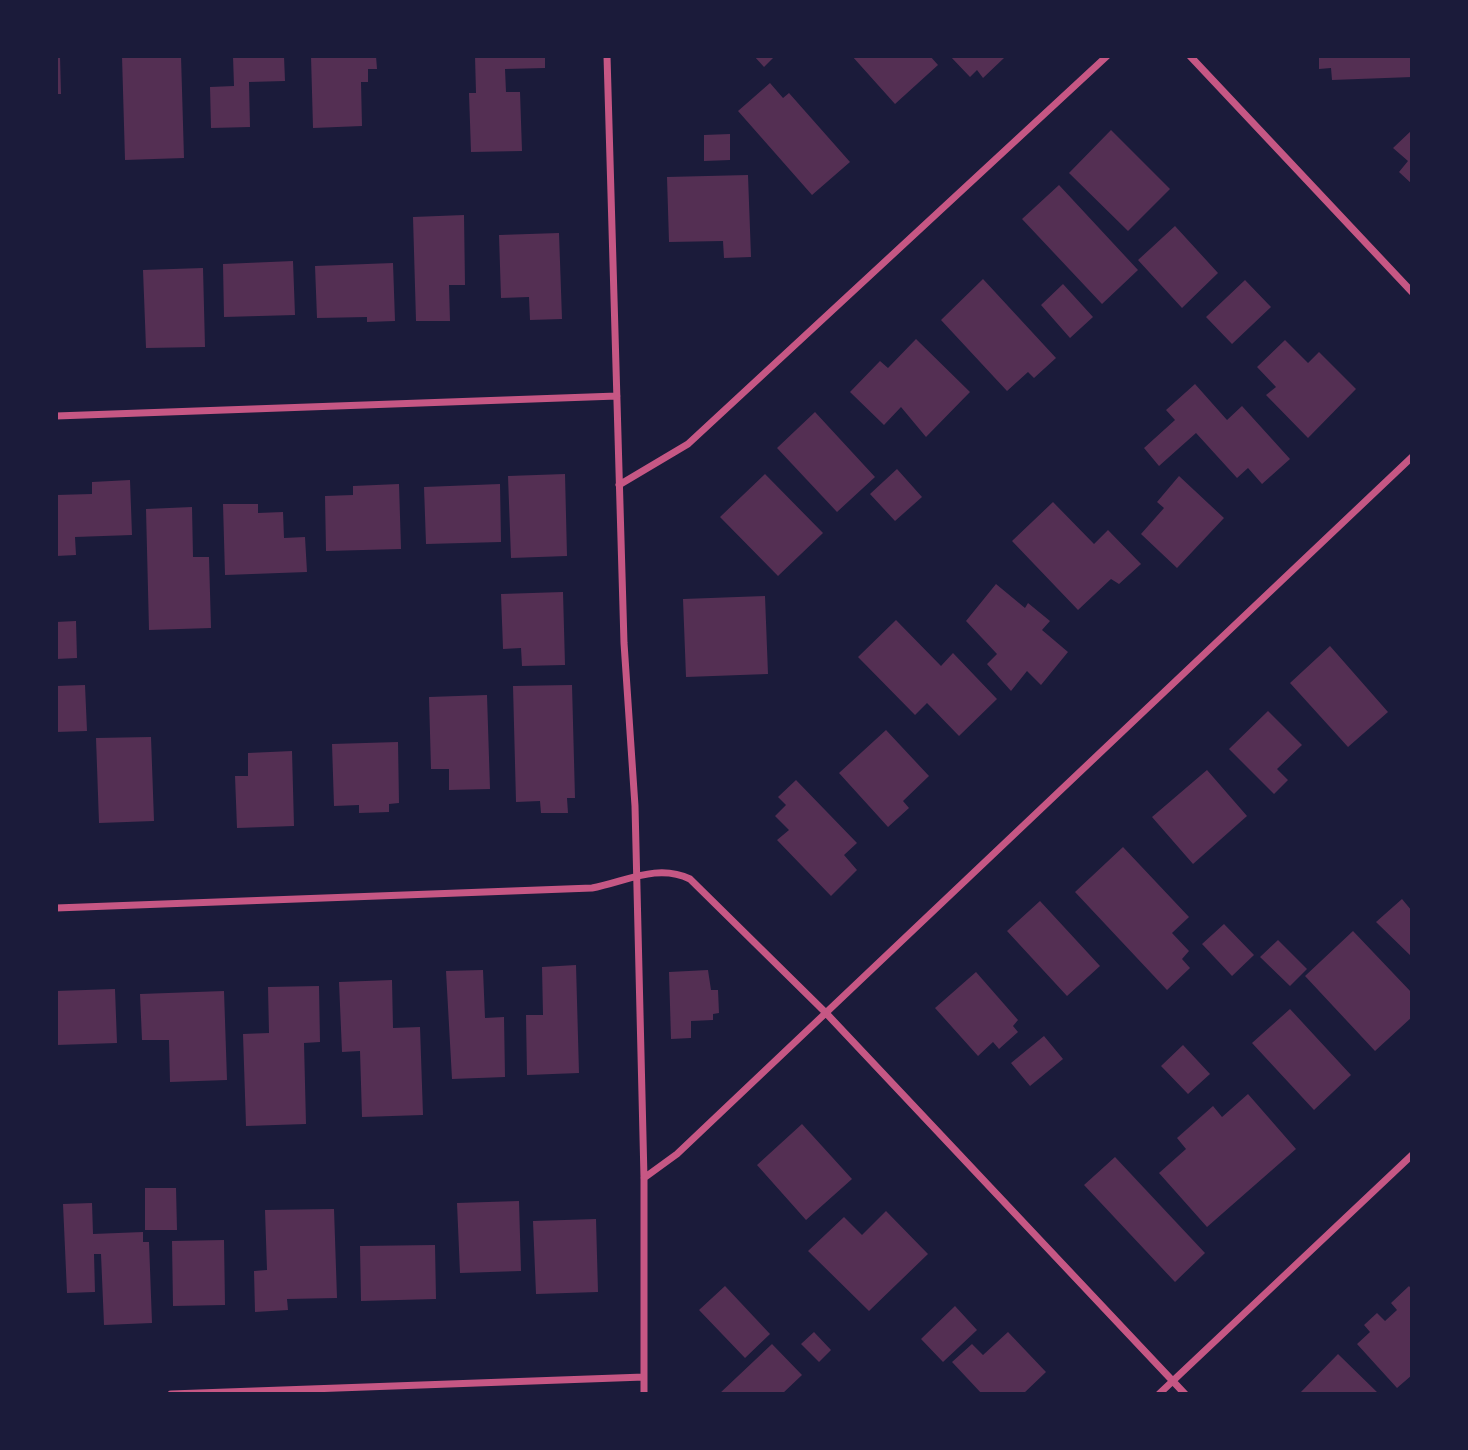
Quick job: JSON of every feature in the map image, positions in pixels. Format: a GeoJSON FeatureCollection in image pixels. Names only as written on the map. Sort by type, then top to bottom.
{"type":"FeatureCollection","features":[{"type":"Feature","properties":{"kind":"street"},"geometry":{"type":"LineString","coordinates":[[607,56],[624,643],[637,875],[644,1178],[644,1394]]}},
{"type":"Feature","properties":{"kind":"street"},"geometry":{"type":"LineString","coordinates":[[619,485],[688,444],[1107,56]]}},
{"type":"Feature","properties":{"kind":"street"},"geometry":{"type":"LineString","coordinates":[[1190,56],[1412,292]]}},
{"type":"Feature","properties":{"kind":"street"},"geometry":{"type":"LineString","coordinates":[[56,416],[617,396]]}},
{"type":"Feature","properties":{"kind":"street"},"geometry":{"type":"LineString","coordinates":[[644,1178],[677,1154],[1412,457]]}},
{"type":"Feature","properties":{"kind":"street"},"geometry":{"type":"LineString","coordinates":[[56,908],[592,888],[611,885],[637,875],[662,872],[680,874],[690,879],[825,1012],[1185,1394]]}},
{"type":"Feature","properties":{"kind":"street"},"geometry":{"type":"LineString","coordinates":[[1159,1394],[1412,1155]]}},
{"type":"Feature","properties":{"kind":"street"},"geometry":{"type":"LineString","coordinates":[[171,1394],[644,1377]]}},
{"type":"Feature","properties":{"kind":"building"},"geometry":{"type":"Polygon","coordinates":[[[56,56],[60,56],[61,94],[56,94],[56,56]]]}},
{"type":"Feature","properties":{"kind":"building"},"geometry":{"type":"Polygon","coordinates":[[[122,56],[181,56],[184,158],[125,160],[122,56]]]}},
{"type":"Feature","properties":{"kind":"building"},"geometry":{"type":"Polygon","coordinates":[[[233,56],[284,56],[285,81],[249,82],[250,127],[211,128],[210,87],[234,86],[233,56]]]}},
{"type":"Feature","properties":{"kind":"building"},"geometry":{"type":"Polygon","coordinates":[[[311,56],[376,56],[377,69],[368,69],[368,82],[361,82],[362,126],[313,128],[311,56]]]}},
{"type":"Feature","properties":{"kind":"building"},"geometry":{"type":"Polygon","coordinates":[[[475,56],[545,56],[545,68],[505,69],[506,92],[520,92],[522,151],[471,152],[469,93],[476,93],[475,56]]]}},
{"type":"Feature","properties":{"kind":"building"},"geometry":{"type":"Polygon","coordinates":[[[754,56],[775,56],[764,67],[754,56]]]}},
{"type":"Feature","properties":{"kind":"building"},"geometry":{"type":"Polygon","coordinates":[[[852,56],[930,56],[938,65],[895,104],[852,56]]]}},
{"type":"Feature","properties":{"kind":"building"},"geometry":{"type":"Polygon","coordinates":[[[950,56],[1004,58],[983,78],[977,70],[970,77],[950,56]]]}},
{"type":"Feature","properties":{"kind":"building"},"geometry":{"type":"Polygon","coordinates":[[[1319,56],[1412,56],[1412,77],[1332,80],[1331,68],[1319,69],[1319,56]]]}},
{"type":"Feature","properties":{"kind":"building"},"geometry":{"type":"Polygon","coordinates":[[[770,83],[783,98],[789,93],[850,162],[812,195],[738,111],[770,83]]]}},
{"type":"Feature","properties":{"kind":"building"},"geometry":{"type":"Polygon","coordinates":[[[1111,130],[1170,189],[1128,231],[1069,173],[1111,130]]]}},
{"type":"Feature","properties":{"kind":"building"},"geometry":{"type":"Polygon","coordinates":[[[1412,130],[1412,184],[1399,172],[1408,161],[1393,148],[1412,130]]]}},
{"type":"Feature","properties":{"kind":"building"},"geometry":{"type":"Polygon","coordinates":[[[730,134],[730,160],[704,161],[704,135],[730,134]]]}},
{"type":"Feature","properties":{"kind":"building"},"geometry":{"type":"Polygon","coordinates":[[[748,175],[751,257],[724,258],[723,241],[669,242],[667,177],[748,175]]]}},
{"type":"Feature","properties":{"kind":"building"},"geometry":{"type":"Polygon","coordinates":[[[1059,185],[1138,270],[1102,304],[1022,219],[1059,185]]]}},
{"type":"Feature","properties":{"kind":"building"},"geometry":{"type":"Polygon","coordinates":[[[464,215],[465,285],[449,285],[450,321],[416,321],[413,217],[464,215]]]}},
{"type":"Feature","properties":{"kind":"building"},"geometry":{"type":"Polygon","coordinates":[[[1175,226],[1218,273],[1182,308],[1138,260],[1175,226]]]}},
{"type":"Feature","properties":{"kind":"building"},"geometry":{"type":"Polygon","coordinates":[[[559,233],[562,319],[530,320],[529,297],[501,298],[499,235],[559,233]]]}},
{"type":"Feature","properties":{"kind":"building"},"geometry":{"type":"Polygon","coordinates":[[[293,261],[295,315],[224,317],[223,264],[293,261]]]}},
{"type":"Feature","properties":{"kind":"building"},"geometry":{"type":"Polygon","coordinates":[[[393,263],[395,321],[367,322],[367,317],[317,318],[315,266],[393,263]]]}},
{"type":"Feature","properties":{"kind":"building"},"geometry":{"type":"Polygon","coordinates":[[[203,268],[205,347],[146,348],[143,270],[203,268]]]}},
{"type":"Feature","properties":{"kind":"building"},"geometry":{"type":"Polygon","coordinates":[[[983,279],[1056,358],[1034,378],[1028,372],[1007,391],[941,320],[983,279]]]}},
{"type":"Feature","properties":{"kind":"building"},"geometry":{"type":"Polygon","coordinates":[[[1245,280],[1271,307],[1232,344],[1206,317],[1245,280]]]}},
{"type":"Feature","properties":{"kind":"building"},"geometry":{"type":"Polygon","coordinates":[[[1063,284],[1093,317],[1070,338],[1041,305],[1063,284]]]}},
{"type":"Feature","properties":{"kind":"building"},"geometry":{"type":"Polygon","coordinates":[[[916,339],[970,392],[926,437],[901,407],[884,425],[850,392],[880,361],[888,368],[916,339]]]}},
{"type":"Feature","properties":{"kind":"building"},"geometry":{"type":"Polygon","coordinates":[[[1285,340],[1308,363],[1319,352],[1356,389],[1308,438],[1266,395],[1276,387],[1257,367],[1285,340]]]}},
{"type":"Feature","properties":{"kind":"building"},"geometry":{"type":"Polygon","coordinates":[[[1195,384],[1227,420],[1242,406],[1290,459],[1262,484],[1248,468],[1237,478],[1196,433],[1159,466],[1144,448],[1175,420],[1166,410],[1195,384]]]}},
{"type":"Feature","properties":{"kind":"building"},"geometry":{"type":"Polygon","coordinates":[[[815,412],[875,477],[837,512],[777,448],[815,412]]]}},
{"type":"Feature","properties":{"kind":"building"},"geometry":{"type":"Polygon","coordinates":[[[897,469],[922,497],[895,521],[870,494],[897,469]]]}},
{"type":"Feature","properties":{"kind":"building"},"geometry":{"type":"Polygon","coordinates":[[[565,474],[567,556],[511,558],[508,476],[565,474]]]}},
{"type":"Feature","properties":{"kind":"building"},"geometry":{"type":"Polygon","coordinates":[[[765,474],[823,533],[778,576],[720,517],[765,474]]]}},
{"type":"Feature","properties":{"kind":"building"},"geometry":{"type":"Polygon","coordinates":[[[1179,476],[1224,518],[1177,568],[1141,534],[1164,508],[1157,502],[1179,476]]]}},
{"type":"Feature","properties":{"kind":"building"},"geometry":{"type":"Polygon","coordinates":[[[130,480],[132,535],[75,537],[76,555],[56,556],[56,495],[92,494],[92,482],[130,480]]]}},
{"type":"Feature","properties":{"kind":"building"},"geometry":{"type":"Polygon","coordinates":[[[399,484],[401,549],[326,551],[325,496],[353,495],[353,486],[399,484]]]}},
{"type":"Feature","properties":{"kind":"building"},"geometry":{"type":"Polygon","coordinates":[[[500,484],[501,542],[426,544],[424,487],[500,484]]]}},
{"type":"Feature","properties":{"kind":"building"},"geometry":{"type":"Polygon","coordinates":[[[1053,502],[1094,544],[1108,530],[1141,564],[1119,584],[1111,579],[1078,610],[1012,541],[1053,502]]]}},
{"type":"Feature","properties":{"kind":"building"},"geometry":{"type":"Polygon","coordinates":[[[223,504],[258,504],[258,513],[283,512],[284,538],[305,537],[307,572],[225,575],[223,504]]]}},
{"type":"Feature","properties":{"kind":"building"},"geometry":{"type":"Polygon","coordinates":[[[192,507],[193,557],[209,557],[211,628],[149,630],[146,509],[192,507]]]}},
{"type":"Feature","properties":{"kind":"building"},"geometry":{"type":"Polygon","coordinates":[[[996,584],[1025,608],[1028,603],[1050,621],[1042,630],[1068,652],[1041,685],[1027,671],[1011,691],[987,664],[997,654],[966,621],[996,584]]]}},
{"type":"Feature","properties":{"kind":"building"},"geometry":{"type":"Polygon","coordinates":[[[563,592],[565,665],[522,666],[521,648],[503,649],[501,594],[563,592]]]}},
{"type":"Feature","properties":{"kind":"building"},"geometry":{"type":"Polygon","coordinates":[[[765,596],[768,674],[686,677],[683,599],[765,596]]]}},
{"type":"Feature","properties":{"kind":"building"},"geometry":{"type":"Polygon","coordinates":[[[896,620],[941,666],[953,653],[997,699],[959,736],[927,703],[915,715],[858,657],[896,620]]]}},
{"type":"Feature","properties":{"kind":"building"},"geometry":{"type":"Polygon","coordinates":[[[76,621],[77,658],[56,659],[56,622],[76,621]]]}},
{"type":"Feature","properties":{"kind":"building"},"geometry":{"type":"Polygon","coordinates":[[[1330,646],[1388,712],[1348,747],[1290,683],[1330,646]]]}},
{"type":"Feature","properties":{"kind":"building"},"geometry":{"type":"Polygon","coordinates":[[[85,685],[87,731],[56,732],[56,686],[85,685]]]}},
{"type":"Feature","properties":{"kind":"building"},"geometry":{"type":"Polygon","coordinates":[[[572,685],[575,798],[567,798],[568,813],[541,813],[540,801],[516,802],[513,686],[572,685]]]}},
{"type":"Feature","properties":{"kind":"building"},"geometry":{"type":"Polygon","coordinates":[[[487,695],[490,789],[449,790],[449,769],[431,769],[429,697],[487,695]]]}},
{"type":"Feature","properties":{"kind":"building"},"geometry":{"type":"Polygon","coordinates":[[[1268,711],[1302,745],[1277,769],[1288,780],[1274,794],[1229,749],[1268,711]]]}},
{"type":"Feature","properties":{"kind":"building"},"geometry":{"type":"Polygon","coordinates":[[[886,730],[929,776],[903,801],[909,808],[888,827],[839,773],[886,730]]]}},
{"type":"Feature","properties":{"kind":"building"},"geometry":{"type":"Polygon","coordinates":[[[151,737],[154,821],[99,823],[96,738],[151,737]]]}},
{"type":"Feature","properties":{"kind":"building"},"geometry":{"type":"Polygon","coordinates":[[[398,742],[399,803],[389,804],[389,812],[359,813],[359,805],[334,806],[332,744],[398,742]]]}},
{"type":"Feature","properties":{"kind":"building"},"geometry":{"type":"Polygon","coordinates":[[[292,751],[294,826],[237,828],[235,776],[248,776],[248,753],[292,751]]]}},
{"type":"Feature","properties":{"kind":"building"},"geometry":{"type":"Polygon","coordinates":[[[1207,770],[1247,816],[1193,864],[1152,817],[1207,770]]]}},
{"type":"Feature","properties":{"kind":"building"},"geometry":{"type":"Polygon","coordinates":[[[796,780],[857,843],[844,855],[857,870],[831,896],[777,840],[789,830],[775,816],[786,805],[778,797],[796,780]]]}},
{"type":"Feature","properties":{"kind":"building"},"geometry":{"type":"Polygon","coordinates":[[[1123,847],[1189,917],[1172,933],[1189,951],[1182,959],[1190,968],[1167,990],[1075,892],[1123,847]]]}},
{"type":"Feature","properties":{"kind":"building"},"geometry":{"type":"Polygon","coordinates":[[[1402,899],[1412,911],[1412,957],[1376,922],[1402,899]]]}},
{"type":"Feature","properties":{"kind":"building"},"geometry":{"type":"Polygon","coordinates":[[[1040,901],[1100,966],[1067,996],[1007,931],[1040,901]]]}},
{"type":"Feature","properties":{"kind":"building"},"geometry":{"type":"Polygon","coordinates":[[[1224,924],[1254,955],[1232,976],[1202,944],[1224,924]]]}},
{"type":"Feature","properties":{"kind":"building"},"geometry":{"type":"Polygon","coordinates":[[[1353,931],[1412,993],[1412,1017],[1375,1051],[1305,976],[1353,931]]]}},
{"type":"Feature","properties":{"kind":"building"},"geometry":{"type":"Polygon","coordinates":[[[1278,940],[1307,969],[1290,986],[1260,957],[1278,940]]]}},
{"type":"Feature","properties":{"kind":"building"},"geometry":{"type":"Polygon","coordinates":[[[576,965],[579,1073],[527,1075],[526,1015],[543,1015],[542,967],[576,965]]]}},
{"type":"Feature","properties":{"kind":"building"},"geometry":{"type":"Polygon","coordinates":[[[483,970],[485,1018],[504,1017],[505,1077],[452,1079],[446,971],[483,970]]]}},
{"type":"Feature","properties":{"kind":"building"},"geometry":{"type":"Polygon","coordinates":[[[708,970],[711,990],[718,990],[719,1013],[713,1014],[713,1020],[691,1021],[691,1038],[671,1039],[669,972],[708,970]]]}},
{"type":"Feature","properties":{"kind":"building"},"geometry":{"type":"Polygon","coordinates":[[[976,972],[1018,1020],[1013,1026],[1018,1032],[999,1049],[993,1042],[978,1056],[935,1008],[976,972]]]}},
{"type":"Feature","properties":{"kind":"building"},"geometry":{"type":"Polygon","coordinates":[[[392,980],[393,1028],[420,1027],[423,1115],[362,1117],[360,1051],[342,1052],[339,982],[392,980]]]}},
{"type":"Feature","properties":{"kind":"building"},"geometry":{"type":"Polygon","coordinates":[[[319,986],[320,1042],[304,1043],[306,1124],[246,1126],[243,1034],[269,1033],[268,987],[319,986]]]}},
{"type":"Feature","properties":{"kind":"building"},"geometry":{"type":"Polygon","coordinates":[[[115,989],[117,1043],[56,1045],[56,991],[115,989]]]}},
{"type":"Feature","properties":{"kind":"building"},"geometry":{"type":"Polygon","coordinates":[[[224,991],[227,1080],[170,1082],[169,1040],[142,1040],[140,994],[224,991]]]}},
{"type":"Feature","properties":{"kind":"building"},"geometry":{"type":"Polygon","coordinates":[[[1290,1009],[1351,1075],[1314,1110],[1252,1043],[1290,1009]]]}},
{"type":"Feature","properties":{"kind":"building"},"geometry":{"type":"Polygon","coordinates":[[[1044,1036],[1063,1059],[1030,1086],[1011,1063],[1044,1036]]]}},
{"type":"Feature","properties":{"kind":"building"},"geometry":{"type":"Polygon","coordinates":[[[1183,1045],[1210,1074],[1188,1094],[1161,1066],[1183,1045]]]}},
{"type":"Feature","properties":{"kind":"building"},"geometry":{"type":"Polygon","coordinates":[[[1248,1094],[1296,1149],[1207,1227],[1159,1173],[1186,1149],[1177,1138],[1213,1106],[1222,1117],[1248,1094]]]}},
{"type":"Feature","properties":{"kind":"building"},"geometry":{"type":"Polygon","coordinates":[[[802,1124],[852,1179],[806,1220],[757,1165],[802,1124]]]}},
{"type":"Feature","properties":{"kind":"building"},"geometry":{"type":"Polygon","coordinates":[[[1115,1157],[1205,1253],[1175,1282],[1084,1185],[1115,1157]]]}},
{"type":"Feature","properties":{"kind":"building"},"geometry":{"type":"Polygon","coordinates":[[[145,1188],[176,1188],[177,1230],[145,1230],[145,1188]]]}},
{"type":"Feature","properties":{"kind":"building"},"geometry":{"type":"Polygon","coordinates":[[[519,1201],[521,1271],[460,1273],[457,1203],[519,1201]]]}},
{"type":"Feature","properties":{"kind":"building"},"geometry":{"type":"Polygon","coordinates":[[[92,1203],[93,1234],[143,1232],[143,1242],[149,1242],[152,1323],[104,1325],[101,1254],[94,1254],[95,1292],[67,1293],[63,1204],[92,1203]]]}},
{"type":"Feature","properties":{"kind":"building"},"geometry":{"type":"Polygon","coordinates":[[[334,1209],[337,1298],[287,1299],[288,1310],[255,1312],[254,1271],[267,1270],[265,1210],[334,1209]]]}},
{"type":"Feature","properties":{"kind":"building"},"geometry":{"type":"Polygon","coordinates":[[[886,1211],[928,1254],[869,1311],[808,1251],[844,1217],[862,1235],[886,1211]]]}},
{"type":"Feature","properties":{"kind":"building"},"geometry":{"type":"Polygon","coordinates":[[[596,1219],[598,1292],[536,1294],[533,1221],[596,1219]]]}},
{"type":"Feature","properties":{"kind":"building"},"geometry":{"type":"Polygon","coordinates":[[[224,1240],[225,1305],[173,1306],[172,1241],[224,1240]]]}},
{"type":"Feature","properties":{"kind":"building"},"geometry":{"type":"Polygon","coordinates":[[[435,1245],[436,1299],[361,1301],[360,1246],[435,1245]]]}},
{"type":"Feature","properties":{"kind":"building"},"geometry":{"type":"Polygon","coordinates":[[[725,1286],[770,1334],[745,1358],[699,1310],[725,1286]]]}},
{"type":"Feature","properties":{"kind":"building"},"geometry":{"type":"Polygon","coordinates":[[[1409,1286],[1412,1290],[1412,1375],[1397,1388],[1357,1344],[1370,1332],[1364,1325],[1377,1313],[1385,1321],[1397,1310],[1391,1303],[1409,1286]]]}},
{"type":"Feature","properties":{"kind":"building"},"geometry":{"type":"Polygon","coordinates":[[[955,1306],[977,1330],[943,1362],[921,1339],[955,1306]]]}},
{"type":"Feature","properties":{"kind":"building"},"geometry":{"type":"Polygon","coordinates":[[[814,1332],[831,1350],[819,1362],[801,1344],[814,1332]]]}},
{"type":"Feature","properties":{"kind":"building"},"geometry":{"type":"Polygon","coordinates":[[[1008,1332],[1046,1372],[1023,1394],[982,1394],[952,1362],[972,1344],[983,1355],[1008,1332]]]}},
{"type":"Feature","properties":{"kind":"building"},"geometry":{"type":"Polygon","coordinates":[[[772,1344],[802,1375],[782,1394],[719,1394],[772,1344]]]}},
{"type":"Feature","properties":{"kind":"building"},"geometry":{"type":"Polygon","coordinates":[[[1338,1354],[1379,1394],[1299,1394],[1338,1354]]]}}]}
